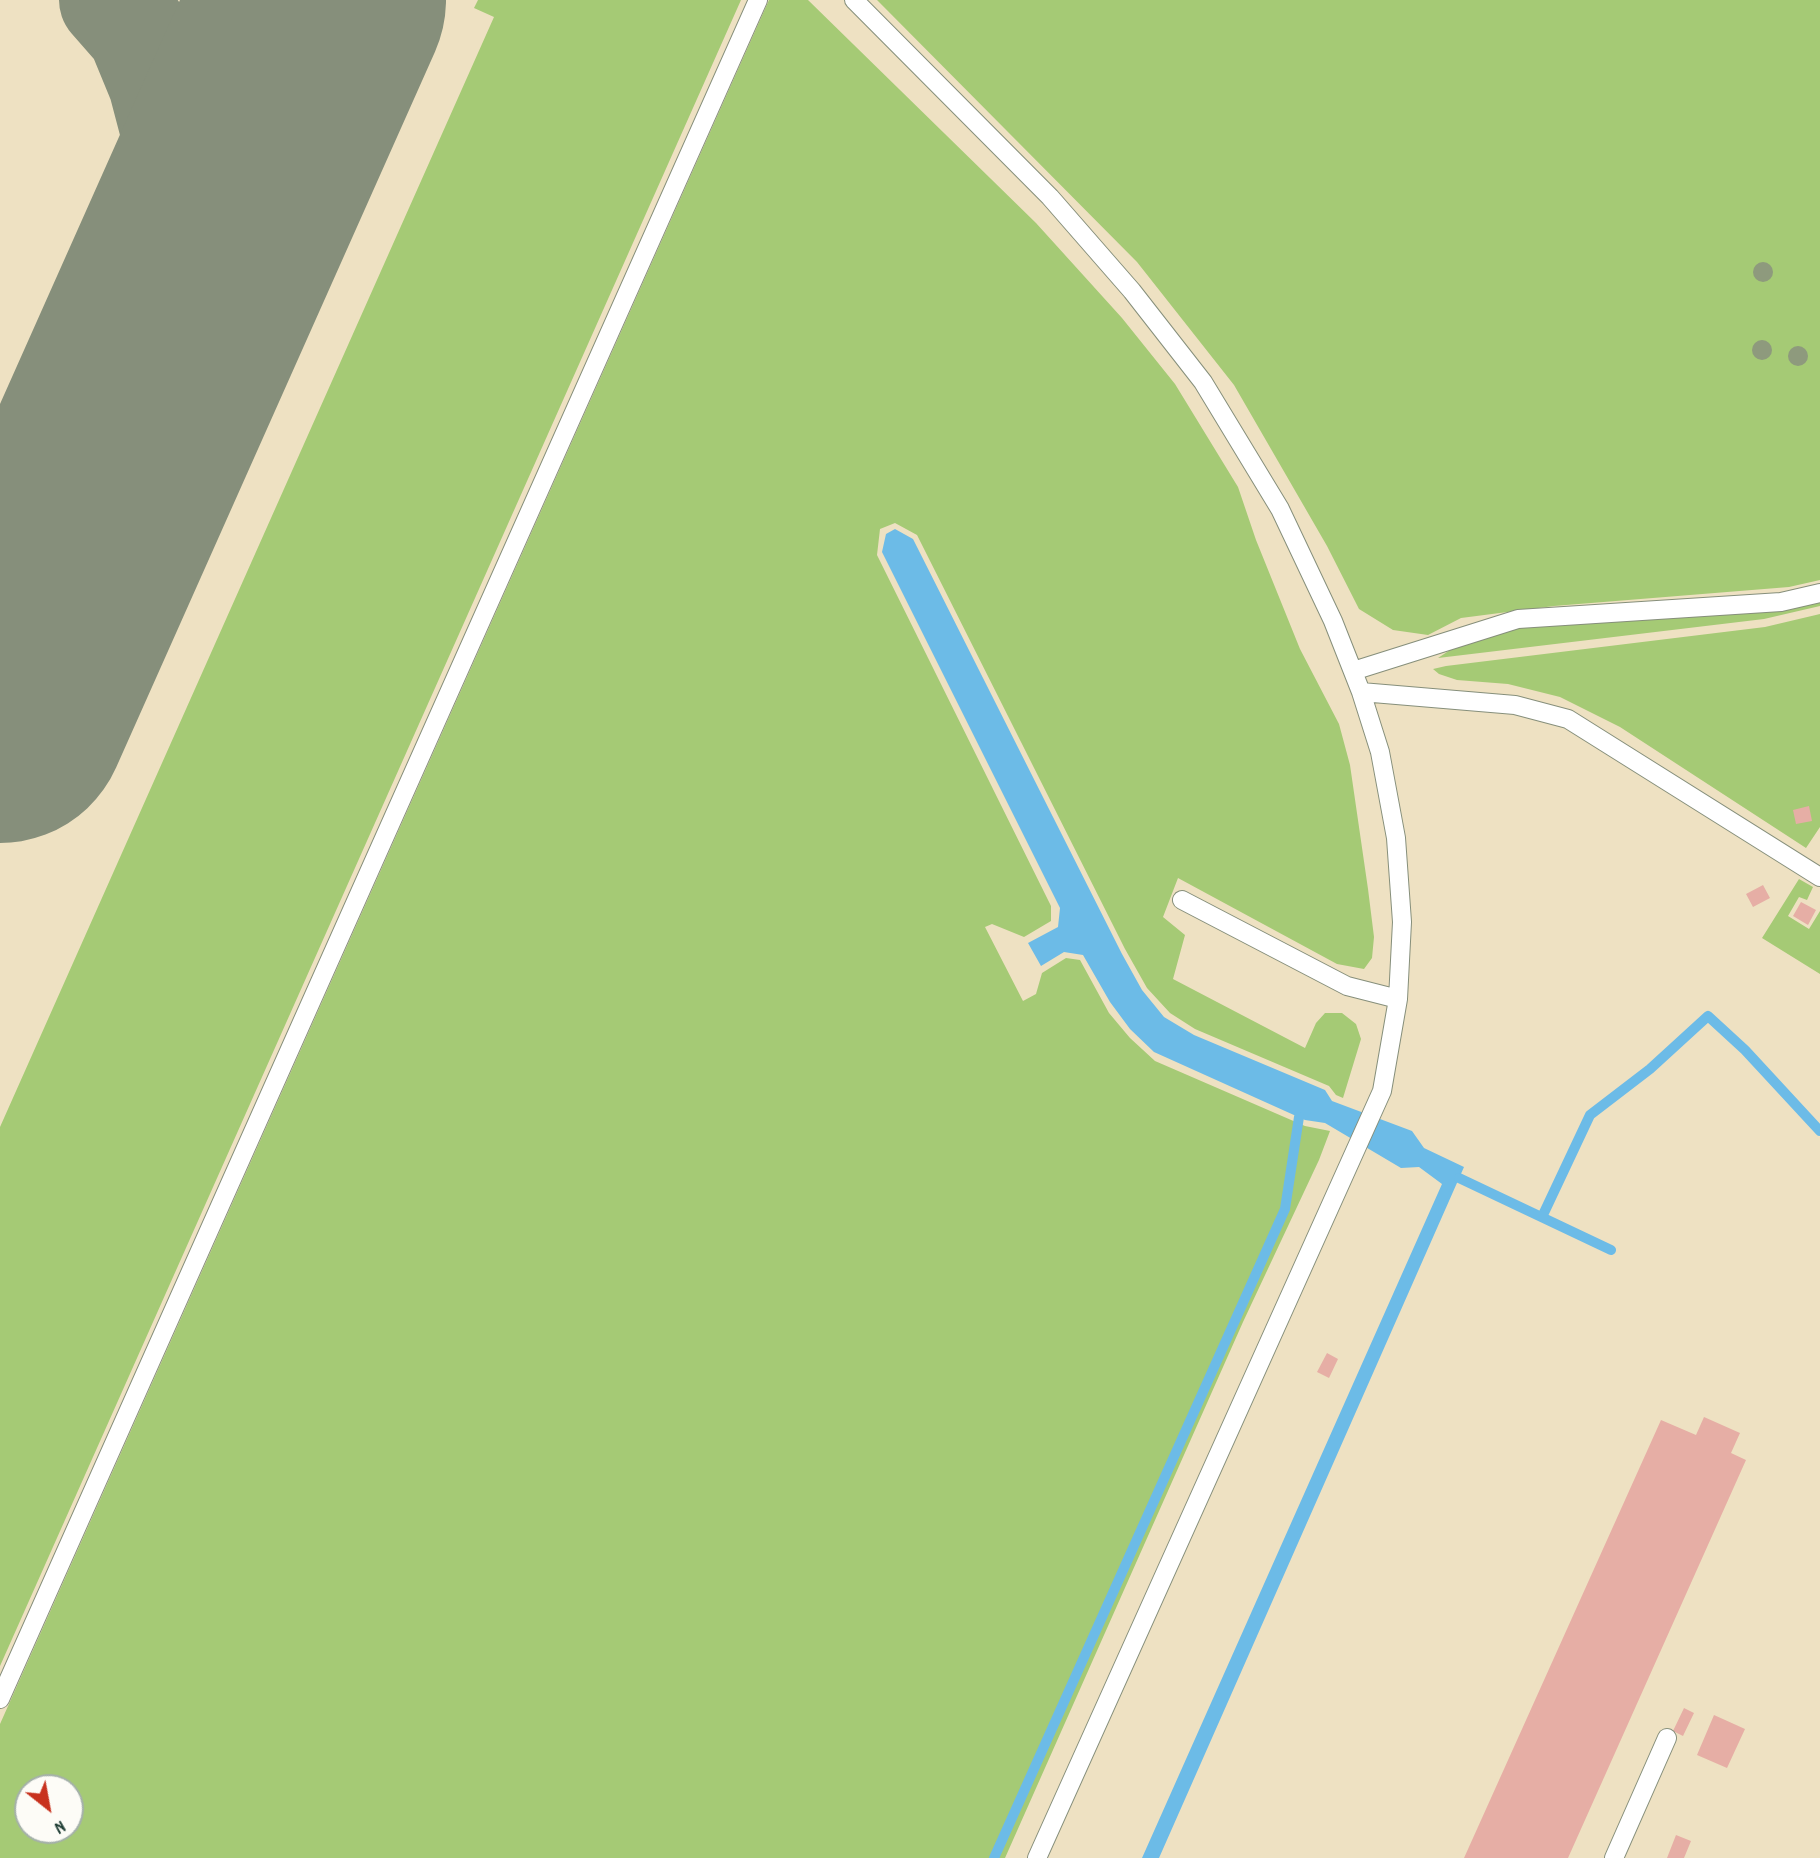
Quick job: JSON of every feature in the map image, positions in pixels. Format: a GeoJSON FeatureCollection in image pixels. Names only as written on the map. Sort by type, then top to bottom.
{"type":"FeatureCollection","features":[{"type":"Feature","properties":{"kind":"lane"},"geometry":{"type":"LineString","coordinates":[[0,1699],[758,0]]}},
{"type":"Feature","properties":{"kind":"lane"},"geometry":{"type":"LineString","coordinates":[[854,0],[1050,197],[1132,291],[1203,382],[1280,509],[1353,671],[1380,752],[1396,838],[1402,922],[1398,999],[1382,1091],[1037,1858]]}},
{"type":"Feature","properties":{"kind":"lane"},"geometry":{"type":"LineString","coordinates":[[1353,671],[1518,619],[1780,602],[1820,593]]}},
{"type":"Feature","properties":{"kind":"lane"},"geometry":{"type":"LineString","coordinates":[[1361,692],[1515,705],[1568,719],[1820,877]]}},
{"type":"Feature","properties":{"kind":"lane"},"geometry":{"type":"LineString","coordinates":[[1182,900],[1347,986],[1398,999]]}},
{"type":"Feature","properties":{"kind":"lane"},"geometry":{"type":"LineString","coordinates":[[1614,1858],[1667,1738]]}},
{"type":"Feature","properties":{"kind":"green space"},"geometry":{"type":"Polygon","coordinates":[[[478,0],[741,0],[0,1666],[0,1127],[494,17],[474,8],[478,0]]]}},
{"type":"Feature","properties":{"kind":"green space"},"geometry":{"type":"Polygon","coordinates":[[[769,0],[808,0],[1036,223],[1122,318],[1175,384],[1238,487],[1256,540],[1300,649],[1339,724],[1350,765],[1368,889],[1374,937],[1372,958],[1364,969],[1337,964],[1178,878],[1163,917],[1185,935],[1173,979],[1305,1048],[1316,1023],[1325,1013],[1342,1013],[1356,1024],[1361,1039],[1343,1098],[1336,1095],[1329,1086],[1195,1029],[1170,1013],[1147,988],[917,535],[895,523],[880,529],[877,555],[1051,906],[1051,921],[1024,937],[992,924],[985,927],[1023,1001],[1036,994],[1042,973],[1066,958],[1080,960],[1109,1013],[1130,1038],[1155,1061],[1305,1126],[1330,1131],[1319,1160],[1243,1322],[1005,1858],[0,1858],[0,1724],[769,0]]]}},
{"type":"Feature","properties":{"kind":"green space"},"geometry":{"type":"Polygon","coordinates":[[[877,0],[1820,0],[1820,580],[1789,587],[1554,606],[1461,618],[1428,635],[1393,630],[1359,609],[1327,546],[1234,385],[1137,262],[877,0]]]}},
{"type":"Feature","properties":{"kind":"green space"},"geometry":{"type":"Polygon","coordinates":[[[1820,599],[1820,606],[1764,619],[1438,658],[1453,648],[1525,626],[1820,599]]]}},
{"type":"Feature","properties":{"kind":"green space"},"geometry":{"type":"Polygon","coordinates":[[[1820,614],[1820,827],[1806,848],[1620,727],[1560,697],[1508,684],[1457,680],[1433,669],[1765,627],[1820,614]]]}},
{"type":"Feature","properties":{"kind":"green space"},"geometry":{"type":"Polygon","coordinates":[[[1799,879],[1813,887],[1807,900],[1799,897],[1788,916],[1809,929],[1820,911],[1820,974],[1762,938],[1799,879]]]}},
{"type":"Feature","properties":{"kind":"water"},"geometry":{"type":"Polygon","coordinates":[[[895,529],[913,539],[1122,954],[1142,990],[1164,1017],[1194,1035],[1325,1090],[1332,1101],[1412,1131],[1424,1148],[1464,1167],[1159,1858],[1142,1858],[1442,1184],[1419,1167],[1401,1168],[1325,1123],[1305,1120],[1154,1052],[1130,1029],[1110,1002],[1083,955],[1064,952],[1041,966],[1028,943],[1058,927],[1060,908],[882,552],[886,534],[895,529]]]}},
{"type":"Feature","properties":{"kind":"building"},"geometry":{"type":"Polygon","coordinates":[[[1809,806],[1812,821],[1796,824],[1793,810],[1809,806]]]}},
{"type":"Feature","properties":{"kind":"building"},"geometry":{"type":"Polygon","coordinates":[[[1763,885],[1770,898],[1753,907],[1746,894],[1763,885]]]}},
{"type":"Feature","properties":{"kind":"building"},"geometry":{"type":"Polygon","coordinates":[[[1801,902],[1816,910],[1808,925],[1793,916],[1801,902]]]}},
{"type":"Feature","properties":{"kind":"building"},"geometry":{"type":"Polygon","coordinates":[[[1327,1353],[1338,1359],[1329,1378],[1317,1372],[1327,1353]]]}},
{"type":"Feature","properties":{"kind":"building"},"geometry":{"type":"Polygon","coordinates":[[[1704,1417],[1740,1433],[1731,1453],[1746,1460],[1568,1858],[1464,1858],[1661,1420],[1696,1435],[1704,1417]]]}},
{"type":"Feature","properties":{"kind":"building"},"geometry":{"type":"Polygon","coordinates":[[[1684,1708],[1694,1713],[1683,1736],[1673,1731],[1684,1708]]]}},
{"type":"Feature","properties":{"kind":"building"},"geometry":{"type":"Polygon","coordinates":[[[1714,1715],[1745,1729],[1727,1768],[1697,1755],[1714,1715]]]}},
{"type":"Feature","properties":{"kind":"building"},"geometry":{"type":"Polygon","coordinates":[[[1676,1835],[1691,1841],[1684,1858],[1667,1858],[1676,1835]]]}},
{"type":"Feature","properties":{"kind":"waterway"},"geometry":{"type":"LineString","coordinates":[[1542,1217],[1590,1115],[1650,1069],[1708,1016],[1745,1050],[1820,1131]]}},
{"type":"Feature","properties":{"kind":"waterway"},"geometry":{"type":"LineString","coordinates":[[994,1858],[1285,1209],[1299,1117]]}},
{"type":"Feature","properties":{"kind":"waterway"},"geometry":{"type":"LineString","coordinates":[[1459,1178],[1611,1250]]}},
{"type":"Feature","properties":{"kind":"taxiway"},"geometry":{"type":"LineString","coordinates":[[110,0],[138,32],[159,83],[174,140],[179,197],[181,310]]}},
{"type":"Feature","properties":{"kind":"runway"},"geometry":{"type":"LineString","coordinates":[[0,716],[319,0]]}}]}
